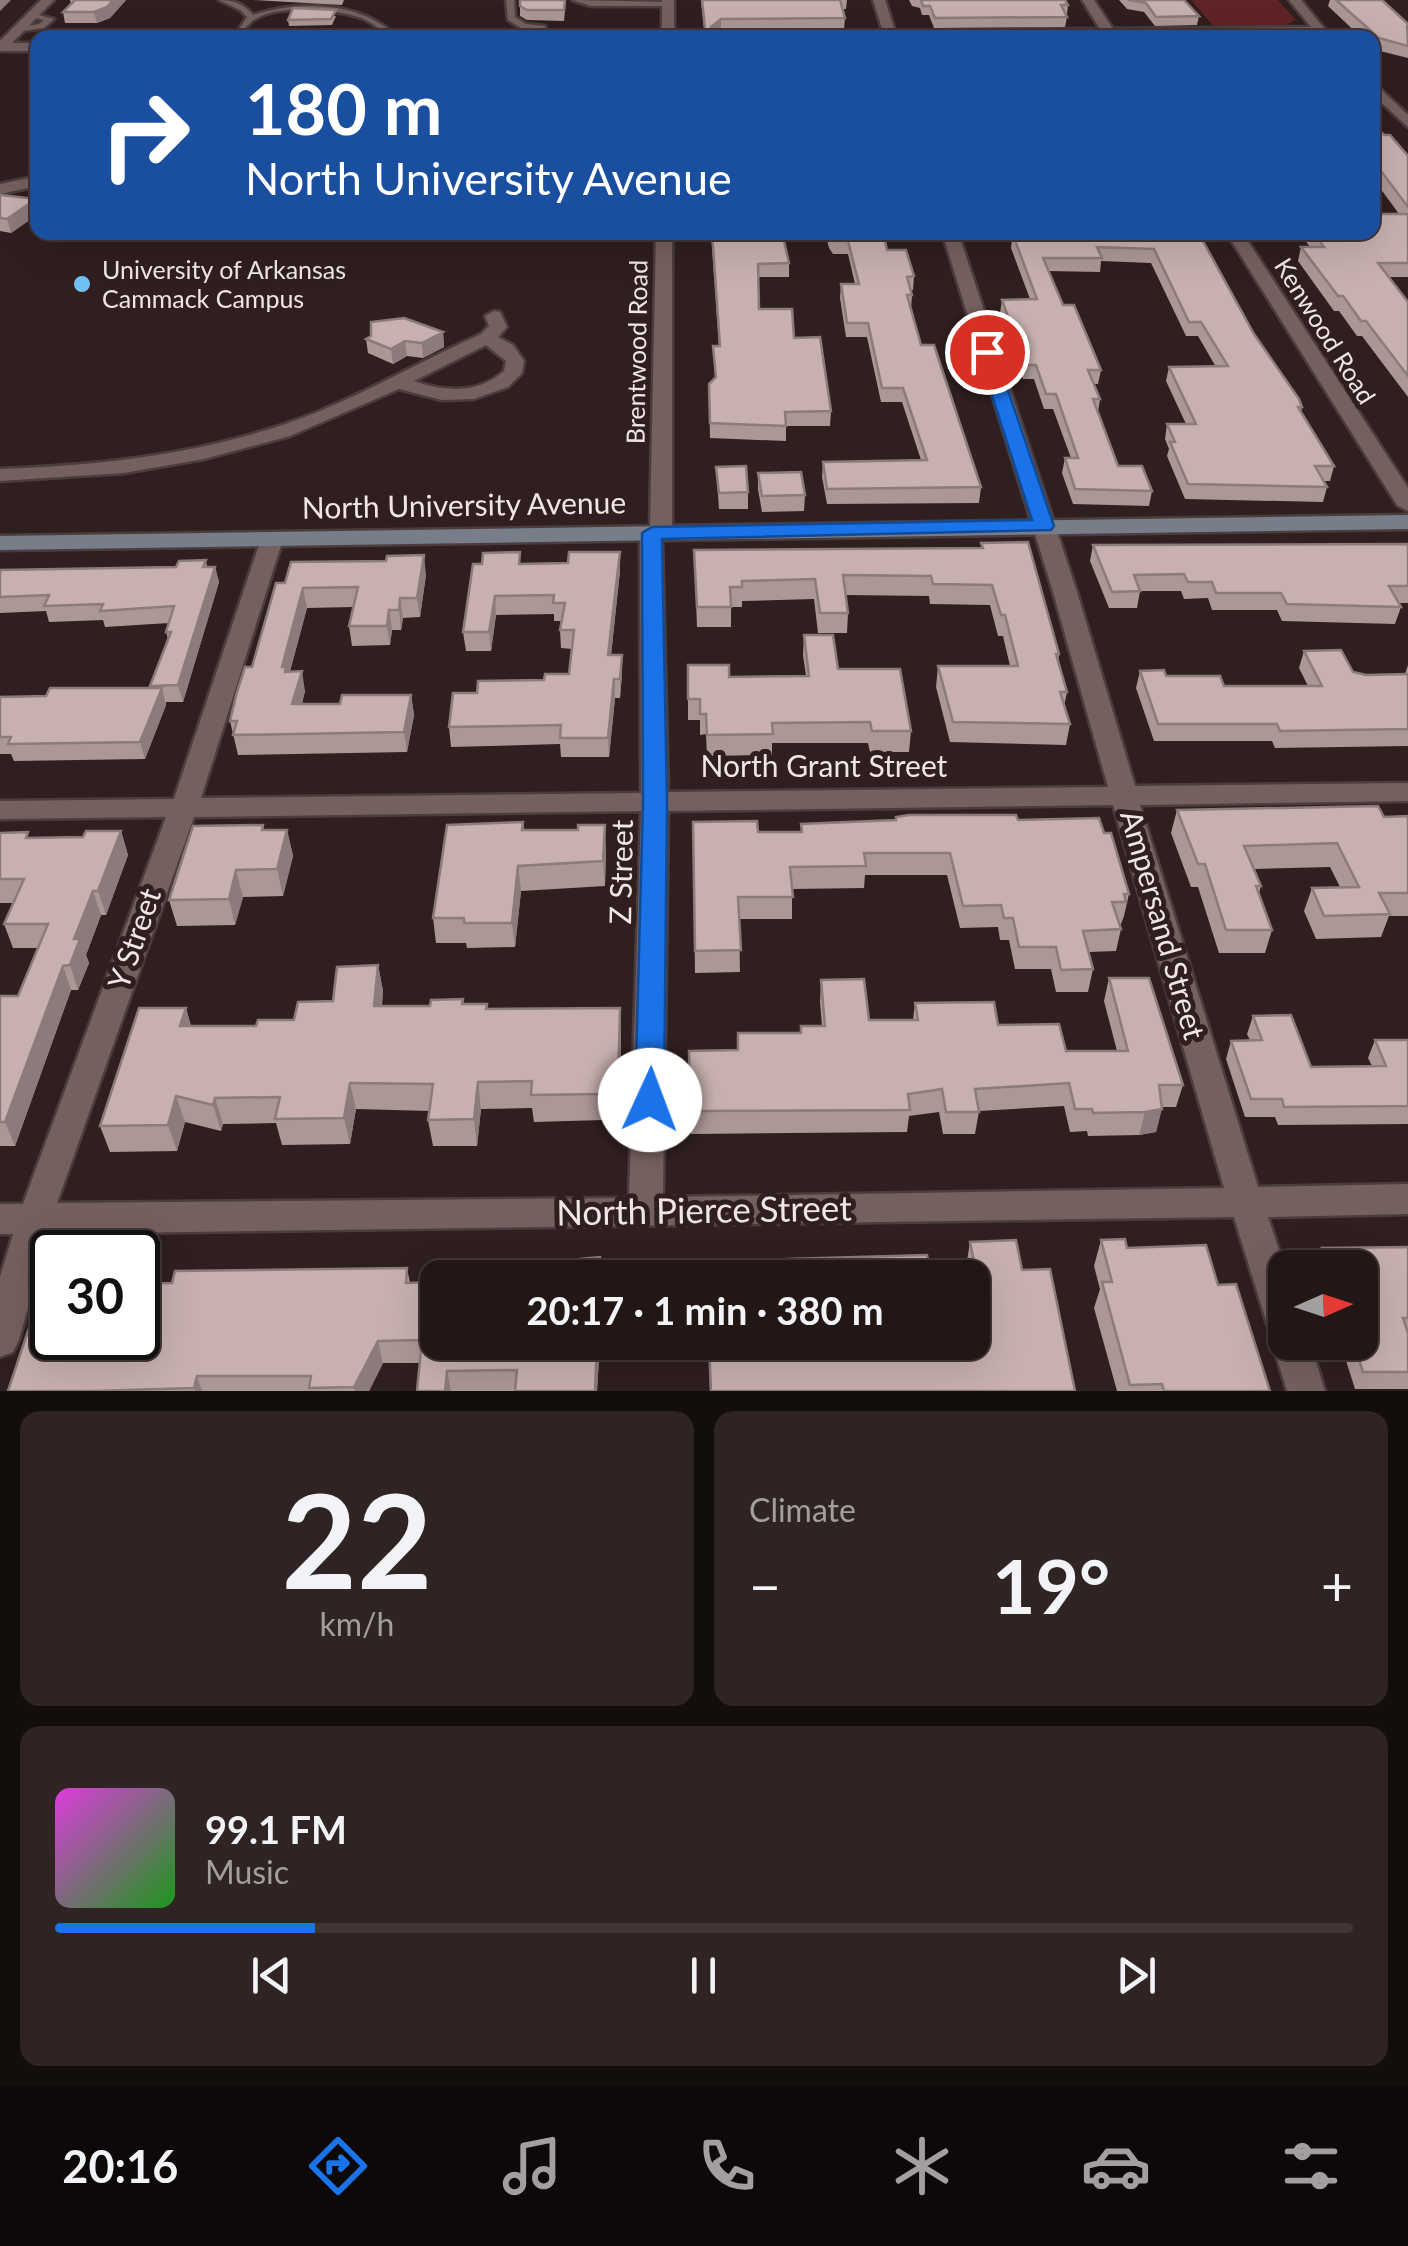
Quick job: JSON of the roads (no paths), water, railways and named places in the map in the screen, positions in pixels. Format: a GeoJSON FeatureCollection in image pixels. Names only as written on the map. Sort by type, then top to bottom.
{"type":"FeatureCollection","features":[{"type":"Feature","properties":{"kind":"street"},"geometry":{"type":"LineString","coordinates":[[0,47],[48,0]]}},
{"type":"Feature","properties":{"kind":"street"},"geometry":{"type":"LineString","coordinates":[[879,0],[889,30]]}},
{"type":"Feature","properties":{"kind":"street"},"geometry":{"type":"LineString","coordinates":[[1088,0],[1107,30]]}},
{"type":"Feature","properties":{"kind":"street"},"geometry":{"type":"LineString","coordinates":[[1295,0],[1319,30]]}},
{"type":"Feature","properties":{"kind":"street"},"geometry":{"type":"LineString","coordinates":[[668,2],[668,30]]}},
{"type":"Feature","properties":{"kind":"street"},"geometry":{"type":"LineString","coordinates":[[0,47],[30,47]]}},
{"type":"Feature","properties":{"kind":"street"},"geometry":{"type":"LineString","coordinates":[[1380,92],[1405,115]]}},
{"type":"Feature","properties":{"kind":"street"},"geometry":{"type":"LineString","coordinates":[[0,189],[30,183]]}},
{"type":"Feature","properties":{"kind":"street","name":"Brentwood Road"},"geometry":{"type":"LineString","coordinates":[[656,533],[664,240]]}},
{"type":"Feature","properties":{"kind":"street","name":"Ampersand Street"},"geometry":{"type":"LineString","coordinates":[[953,240],[1044,526],[1203,1067],[1268,1267]]}},
{"type":"Feature","properties":{"kind":"street","name":"Kenwood Road"},"geometry":{"type":"LineString","coordinates":[[1239,240],[1408,506]]}},
{"type":"Feature","properties":{"kind":"street"},"geometry":{"type":"LineString","coordinates":[[0,475],[98,471],[203,454],[270,436],[399,382],[488,338],[498,327],[494,316]]}},
{"type":"Feature","properties":{"kind":"street"},"geometry":{"type":"LineString","coordinates":[[399,382],[446,394],[472,393],[497,386],[514,373],[516,361],[506,348],[488,338]]}},
{"type":"Feature","properties":{"kind":"street","name":"North University Avenue"},"geometry":{"type":"LineString","coordinates":[[0,543],[1408,522]]}},
{"type":"Feature","properties":{"kind":"street","name":"Z Street"},"geometry":{"type":"LineString","coordinates":[[646,1211],[656,533]]}},
{"type":"Feature","properties":{"kind":"street","name":"Y Street"},"geometry":{"type":"LineString","coordinates":[[0,1340],[17,1218],[184,808],[272,539]]}},
{"type":"Feature","properties":{"kind":"street","name":"North Grant Street"},"geometry":{"type":"LineString","coordinates":[[0,810],[1408,792]]}},
{"type":"Feature","properties":{"kind":"street","name":"North Pierce Street"},"geometry":{"type":"LineString","coordinates":[[17,1218],[1408,1199]]}},
{"type":"Feature","properties":{"kind":"street"},"geometry":{"type":"LineString","coordinates":[[1296,1360],[1306,1391]]}},
{"type":"Feature","properties":{"kind":"lane"},"geometry":{"type":"LineString","coordinates":[[223,0],[244,8],[252,18]]}},
{"type":"Feature","properties":{"kind":"lane"},"geometry":{"type":"LineString","coordinates":[[510,0],[508,10],[514,21],[542,30]]}},
{"type":"Feature","properties":{"kind":"lane"},"geometry":{"type":"LineString","coordinates":[[576,0],[591,4],[668,2]]}},
{"type":"Feature","properties":{"kind":"lane"},"geometry":{"type":"LineString","coordinates":[[242,30],[252,18],[285,10],[337,9],[372,16],[387,30]]}},
{"type":"Feature","properties":{"kind":"place","name":"University of Arkansas Cammack Campus"},"geometry":{"type":"Point","coordinates":[82,284]}}]}
